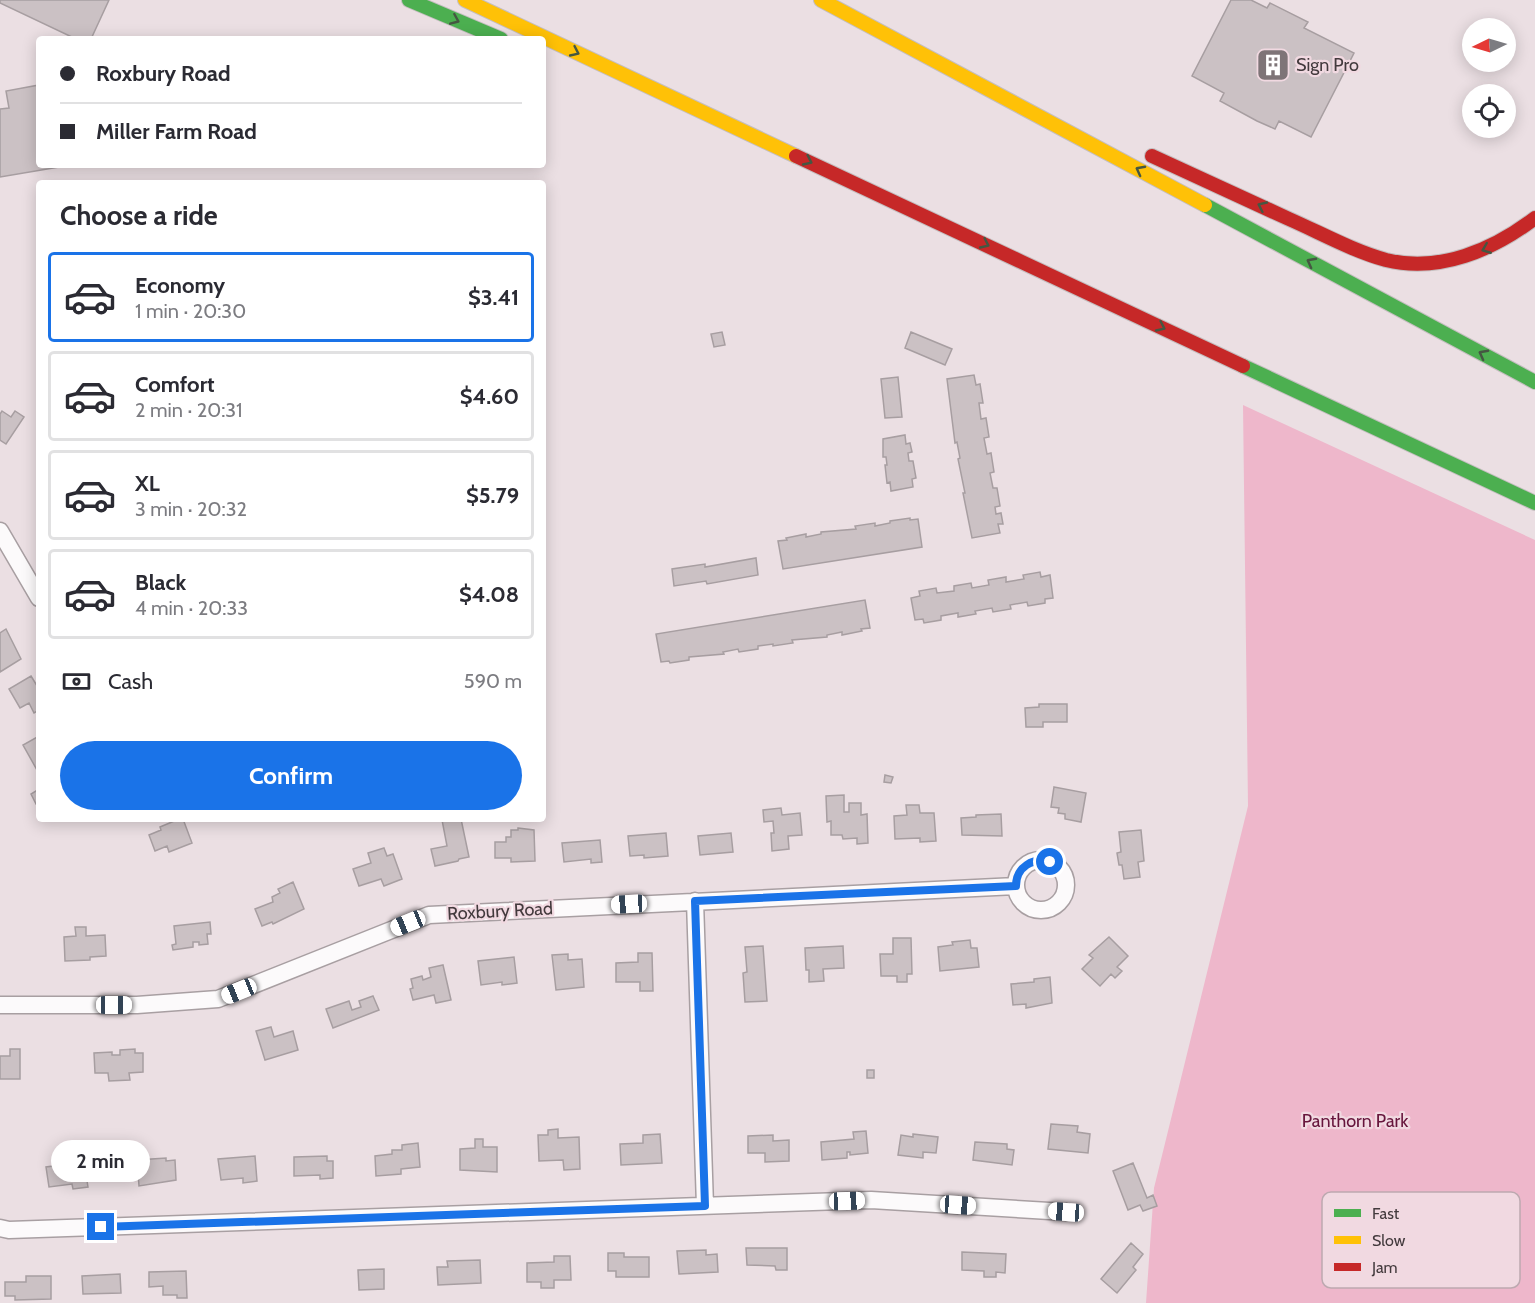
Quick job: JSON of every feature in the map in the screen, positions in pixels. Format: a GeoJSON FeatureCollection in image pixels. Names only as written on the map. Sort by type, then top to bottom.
{"type":"FeatureCollection","features":[{"type":"Feature","properties":{"kind":"highway"},"geometry":{"type":"LineString","coordinates":[[409,0],[494,36]]}},
{"type":"Feature","properties":{"kind":"highway"},"geometry":{"type":"LineString","coordinates":[[465,0],[542,36]]}},
{"type":"Feature","properties":{"kind":"highway"},"geometry":{"type":"LineString","coordinates":[[822,0],[1060,112]]}},
{"type":"Feature","properties":{"kind":"highway"},"geometry":{"type":"LineString","coordinates":[[822,0],[1535,382]]}},
{"type":"Feature","properties":{"kind":"highway"},"geometry":{"type":"LineString","coordinates":[[546,38],[1535,503]]}},
{"type":"Feature","properties":{"kind":"highway"},"geometry":{"type":"LineString","coordinates":[[627,91],[781,148]]}},
{"type":"Feature","properties":{"kind":"highway"},"geometry":{"type":"LineString","coordinates":[[1135,148],[1341,242],[1392,261],[1419,264],[1446,262],[1471,255],[1496,245],[1518,232],[1535,218]]}},
{"type":"Feature","properties":{"kind":"street"},"geometry":{"type":"LineString","coordinates":[[0,531],[36,593]]}},
{"type":"Feature","properties":{"kind":"street","name":"Roxbury Road"},"geometry":{"type":"LineString","coordinates":[[0,1005],[137,1005],[218,999],[429,915],[1016,886]]}},
{"type":"Feature","properties":{"kind":"street"},"geometry":{"type":"LineString","coordinates":[[695,901],[705,1206]]}},
{"type":"Feature","properties":{"kind":"street"},"geometry":{"type":"LineString","coordinates":[[0,1228],[9,1230],[871,1200],[1066,1212]]}},
{"type":"Feature","properties":{"kind":"green space","name":"Panthorn Park"},"geometry":{"type":"Polygon","coordinates":[[[1243,405],[1535,540],[1535,1303],[1146,1303],[1154,1188],[1248,806],[1243,405]]]}},
{"type":"Feature","properties":{"kind":"building"},"geometry":{"type":"Polygon","coordinates":[[[0,0],[109,0],[92,36],[70,36],[0,3],[0,0]]]}},
{"type":"Feature","properties":{"kind":"building","name":"Sign Pro"},"geometry":{"type":"Polygon","coordinates":[[[1231,0],[1251,0],[1267,8],[1270,3],[1308,22],[1304,28],[1354,53],[1311,137],[1279,121],[1275,129],[1257,121],[1220,101],[1224,93],[1192,76],[1231,0]]]}},
{"type":"Feature","properties":{"kind":"building"},"geometry":{"type":"Polygon","coordinates":[[[36,86],[36,168],[53,168],[0,177],[0,109],[9,108],[6,91],[36,86]]]}},
{"type":"Feature","properties":{"kind":"building"},"geometry":{"type":"Polygon","coordinates":[[[722,332],[725,345],[714,347],[711,334],[722,332]]]}},
{"type":"Feature","properties":{"kind":"building"},"geometry":{"type":"Polygon","coordinates":[[[911,332],[952,349],[945,365],[905,348],[911,332]]]}},
{"type":"Feature","properties":{"kind":"building"},"geometry":{"type":"Polygon","coordinates":[[[974,375],[976,385],[980,384],[983,403],[979,403],[981,419],[986,418],[989,437],[984,438],[987,454],[991,453],[994,472],[990,473],[993,488],[997,488],[1000,506],[995,507],[996,514],[1001,513],[1003,524],[998,524],[1000,533],[972,538],[963,493],[965,493],[958,459],[960,458],[957,442],[955,443],[947,379],[974,375]]]}},
{"type":"Feature","properties":{"kind":"building"},"geometry":{"type":"Polygon","coordinates":[[[898,377],[902,417],[885,418],[881,379],[898,377]]]}},
{"type":"Feature","properties":{"kind":"building"},"geometry":{"type":"Polygon","coordinates":[[[2,411],[11,417],[15,411],[24,417],[6,444],[0,440],[2,411]]]}},
{"type":"Feature","properties":{"kind":"building"},"geometry":{"type":"Polygon","coordinates":[[[905,435],[906,444],[910,443],[912,452],[908,453],[909,461],[913,461],[916,478],[912,479],[913,487],[891,491],[890,482],[887,483],[886,457],[883,457],[883,439],[905,435]]]}},
{"type":"Feature","properties":{"kind":"building"},"geometry":{"type":"Polygon","coordinates":[[[910,518],[910,520],[918,519],[922,547],[783,569],[778,541],[806,534],[806,537],[821,534],[821,532],[856,529],[855,526],[875,523],[875,526],[910,518]]]}},
{"type":"Feature","properties":{"kind":"building"},"geometry":{"type":"Polygon","coordinates":[[[756,558],[758,575],[707,584],[706,581],[674,586],[672,569],[705,564],[705,567],[756,558]]]}},
{"type":"Feature","properties":{"kind":"building"},"geometry":{"type":"Polygon","coordinates":[[[1040,572],[1041,577],[1050,575],[1053,598],[1045,599],[1045,603],[1028,606],[1027,602],[1010,605],[1011,609],[993,612],[992,608],[958,617],[958,613],[941,616],[941,620],[924,623],[923,619],[915,620],[911,598],[920,596],[919,591],[936,588],[937,593],[954,591],[954,586],[971,583],[972,588],[989,585],[988,580],[1006,577],[1006,582],[1024,579],[1023,575],[1040,572]]]}},
{"type":"Feature","properties":{"kind":"building"},"geometry":{"type":"Polygon","coordinates":[[[865,600],[870,628],[861,629],[862,631],[792,640],[793,643],[758,646],[758,649],[739,652],[738,649],[723,652],[724,654],[689,657],[689,660],[670,663],[669,661],[661,662],[656,634],[865,600]]]}},
{"type":"Feature","properties":{"kind":"building"},"geometry":{"type":"Polygon","coordinates":[[[6,629],[21,659],[0,672],[0,633],[6,629]]]}},
{"type":"Feature","properties":{"kind":"building"},"geometry":{"type":"Polygon","coordinates":[[[31,676],[36,684],[36,712],[34,713],[29,703],[20,708],[9,689],[31,676]]]}},
{"type":"Feature","properties":{"kind":"building"},"geometry":{"type":"Polygon","coordinates":[[[1039,704],[1067,704],[1067,722],[1043,722],[1043,727],[1026,727],[1025,708],[1039,707],[1039,704]]]}},
{"type":"Feature","properties":{"kind":"building"},"geometry":{"type":"Polygon","coordinates":[[[36,738],[36,768],[23,745],[36,738]]]}},
{"type":"Feature","properties":{"kind":"building"},"geometry":{"type":"Polygon","coordinates":[[[885,775],[893,777],[891,783],[884,782],[885,775]]]}},
{"type":"Feature","properties":{"kind":"building"},"geometry":{"type":"Polygon","coordinates":[[[1054,787],[1086,793],[1081,822],[1065,819],[1065,814],[1058,813],[1059,808],[1051,807],[1054,787]]]}},
{"type":"Feature","properties":{"kind":"building"},"geometry":{"type":"Polygon","coordinates":[[[36,791],[36,804],[31,794],[36,791]]]}},
{"type":"Feature","properties":{"kind":"building"},"geometry":{"type":"Polygon","coordinates":[[[844,795],[844,812],[849,812],[849,803],[861,803],[861,815],[867,814],[868,843],[857,844],[857,838],[843,839],[842,835],[831,835],[831,821],[827,822],[826,796],[844,795]]]}},
{"type":"Feature","properties":{"kind":"building"},"geometry":{"type":"Polygon","coordinates":[[[906,805],[919,805],[920,813],[934,813],[936,841],[920,842],[920,838],[895,839],[894,816],[907,815],[906,805]]]}},
{"type":"Feature","properties":{"kind":"building"},"geometry":{"type":"Polygon","coordinates":[[[781,808],[782,815],[800,813],[802,835],[788,836],[789,849],[772,851],[773,821],[764,822],[763,810],[781,808]]]}},
{"type":"Feature","properties":{"kind":"building"},"geometry":{"type":"Polygon","coordinates":[[[1001,814],[1002,836],[962,835],[961,818],[1001,814]]]}},
{"type":"Feature","properties":{"kind":"building"},"geometry":{"type":"Polygon","coordinates":[[[172,822],[184,822],[192,843],[169,852],[167,846],[155,851],[149,835],[161,830],[160,827],[172,822]]]}},
{"type":"Feature","properties":{"kind":"building"},"geometry":{"type":"Polygon","coordinates":[[[442,822],[462,822],[469,857],[435,866],[431,849],[447,846],[442,822]]]}},
{"type":"Feature","properties":{"kind":"building"},"geometry":{"type":"Polygon","coordinates":[[[518,828],[534,830],[535,861],[511,862],[511,858],[495,858],[495,842],[506,842],[506,837],[511,837],[511,830],[518,830],[518,828]]]}},
{"type":"Feature","properties":{"kind":"building"},"geometry":{"type":"Polygon","coordinates":[[[1141,830],[1144,861],[1138,862],[1140,877],[1124,879],[1117,853],[1121,852],[1119,832],[1141,830]]]}},
{"type":"Feature","properties":{"kind":"building"},"geometry":{"type":"Polygon","coordinates":[[[666,833],[668,856],[644,858],[644,855],[630,856],[628,836],[666,833]]]}},
{"type":"Feature","properties":{"kind":"building"},"geometry":{"type":"Polygon","coordinates":[[[731,833],[733,852],[700,855],[698,836],[731,833]]]}},
{"type":"Feature","properties":{"kind":"building"},"geometry":{"type":"Polygon","coordinates":[[[600,840],[602,862],[591,863],[591,859],[564,862],[562,843],[600,840]]]}},
{"type":"Feature","properties":{"kind":"building"},"geometry":{"type":"Polygon","coordinates":[[[384,848],[387,856],[393,854],[402,879],[384,886],[381,879],[359,886],[353,869],[371,863],[368,853],[384,848]]]}},
{"type":"Feature","properties":{"kind":"building"},"geometry":{"type":"Polygon","coordinates":[[[293,882],[304,909],[273,924],[272,922],[262,926],[255,909],[273,902],[272,897],[280,893],[278,889],[293,882]]]}},
{"type":"Feature","properties":{"kind":"building"},"geometry":{"type":"Polygon","coordinates":[[[210,922],[211,934],[207,934],[208,944],[199,945],[199,942],[193,942],[193,947],[173,950],[172,945],[176,944],[174,926],[210,922]]]}},
{"type":"Feature","properties":{"kind":"building"},"geometry":{"type":"Polygon","coordinates":[[[75,927],[86,927],[86,936],[105,935],[106,956],[90,957],[90,960],[65,961],[64,937],[76,936],[75,927]]]}},
{"type":"Feature","properties":{"kind":"building"},"geometry":{"type":"Polygon","coordinates":[[[1109,937],[1128,956],[1117,967],[1122,971],[1115,978],[1111,974],[1100,986],[1082,969],[1093,958],[1089,955],[1109,937]]]}},
{"type":"Feature","properties":{"kind":"building"},"geometry":{"type":"Polygon","coordinates":[[[893,938],[911,938],[912,974],[907,974],[907,982],[897,982],[897,976],[881,976],[880,954],[893,954],[893,938]]]}},
{"type":"Feature","properties":{"kind":"building"},"geometry":{"type":"Polygon","coordinates":[[[970,940],[971,948],[977,948],[979,967],[940,971],[938,947],[953,945],[952,942],[970,940]]]}},
{"type":"Feature","properties":{"kind":"building"},"geometry":{"type":"Polygon","coordinates":[[[763,946],[767,1001],[745,1002],[743,973],[747,972],[745,947],[763,946]]]}},
{"type":"Feature","properties":{"kind":"building"},"geometry":{"type":"Polygon","coordinates":[[[843,946],[844,968],[823,969],[824,981],[809,982],[805,948],[843,946]]]}},
{"type":"Feature","properties":{"kind":"building"},"geometry":{"type":"Polygon","coordinates":[[[638,953],[652,953],[653,991],[640,991],[640,982],[616,982],[616,963],[638,962],[638,953]]]}},
{"type":"Feature","properties":{"kind":"building"},"geometry":{"type":"Polygon","coordinates":[[[568,954],[568,960],[582,959],[584,987],[556,990],[552,955],[568,954]]]}},
{"type":"Feature","properties":{"kind":"building"},"geometry":{"type":"Polygon","coordinates":[[[514,957],[517,983],[502,985],[502,982],[481,985],[478,961],[514,957]]]}},
{"type":"Feature","properties":{"kind":"building"},"geometry":{"type":"Polygon","coordinates":[[[443,965],[451,1000],[436,1003],[434,995],[413,1000],[410,989],[413,988],[411,979],[422,976],[423,980],[431,977],[429,968],[443,965]]]}},
{"type":"Feature","properties":{"kind":"building"},"geometry":{"type":"Polygon","coordinates":[[[1050,977],[1052,1003],[1026,1008],[1026,1004],[1013,1005],[1011,984],[1034,982],[1034,979],[1050,977]]]}},
{"type":"Feature","properties":{"kind":"building"},"geometry":{"type":"Polygon","coordinates":[[[373,996],[379,1010],[333,1028],[326,1009],[349,1001],[352,1010],[361,1007],[359,1001],[373,996]]]}},
{"type":"Feature","properties":{"kind":"building"},"geometry":{"type":"Polygon","coordinates":[[[271,1027],[274,1037],[293,1031],[298,1050],[265,1060],[256,1031],[271,1027]]]}},
{"type":"Feature","properties":{"kind":"building"},"geometry":{"type":"Polygon","coordinates":[[[10,1049],[20,1049],[20,1079],[0,1079],[0,1056],[10,1056],[10,1049]]]}},
{"type":"Feature","properties":{"kind":"building"},"geometry":{"type":"Polygon","coordinates":[[[135,1049],[135,1053],[143,1053],[143,1072],[129,1073],[130,1080],[109,1081],[108,1073],[95,1073],[94,1053],[112,1052],[112,1055],[120,1055],[120,1050],[135,1049]]]}},
{"type":"Feature","properties":{"kind":"building"},"geometry":{"type":"Polygon","coordinates":[[[867,1070],[874,1070],[874,1078],[867,1078],[867,1070]]]}},
{"type":"Feature","properties":{"kind":"building"},"geometry":{"type":"Polygon","coordinates":[[[1051,1124],[1078,1126],[1077,1132],[1090,1134],[1088,1153],[1048,1149],[1051,1124]]]}},
{"type":"Feature","properties":{"kind":"building"},"geometry":{"type":"Polygon","coordinates":[[[558,1129],[558,1138],[579,1137],[580,1169],[564,1170],[563,1160],[539,1161],[538,1135],[548,1135],[548,1130],[558,1129]]]}},
{"type":"Feature","properties":{"kind":"building"},"geometry":{"type":"Polygon","coordinates":[[[866,1131],[868,1153],[850,1155],[850,1152],[847,1152],[847,1158],[822,1160],[821,1142],[854,1139],[853,1132],[866,1131]]]}},
{"type":"Feature","properties":{"kind":"building"},"geometry":{"type":"Polygon","coordinates":[[[660,1134],[662,1163],[621,1165],[620,1144],[643,1143],[643,1135],[660,1134]]]}},
{"type":"Feature","properties":{"kind":"building"},"geometry":{"type":"Polygon","coordinates":[[[913,1134],[938,1137],[936,1153],[923,1152],[923,1158],[898,1155],[901,1135],[913,1137],[913,1134]]]}},
{"type":"Feature","properties":{"kind":"building"},"geometry":{"type":"Polygon","coordinates":[[[773,1135],[773,1141],[789,1140],[789,1161],[765,1162],[765,1153],[748,1153],[748,1136],[773,1135]]]}},
{"type":"Feature","properties":{"kind":"building"},"geometry":{"type":"Polygon","coordinates":[[[475,1139],[483,1139],[483,1147],[497,1147],[497,1172],[460,1170],[460,1149],[475,1148],[475,1139]]]}},
{"type":"Feature","properties":{"kind":"building"},"geometry":{"type":"Polygon","coordinates":[[[975,1142],[1007,1144],[1007,1149],[1014,1150],[1012,1165],[973,1160],[975,1142]]]}},
{"type":"Feature","properties":{"kind":"building"},"geometry":{"type":"Polygon","coordinates":[[[418,1143],[420,1167],[401,1169],[401,1174],[376,1176],[375,1156],[392,1154],[392,1150],[402,1150],[402,1145],[418,1143]]]}},
{"type":"Feature","properties":{"kind":"building"},"geometry":{"type":"Polygon","coordinates":[[[255,1156],[257,1181],[243,1183],[243,1178],[221,1180],[218,1159],[255,1156]]]}},
{"type":"Feature","properties":{"kind":"building"},"geometry":{"type":"Polygon","coordinates":[[[327,1156],[327,1161],[333,1161],[333,1178],[320,1179],[320,1175],[294,1176],[294,1157],[327,1156]]]}},
{"type":"Feature","properties":{"kind":"building"},"geometry":{"type":"Polygon","coordinates":[[[166,1158],[166,1161],[175,1160],[176,1180],[139,1186],[137,1160],[166,1158]]]}},
{"type":"Feature","properties":{"kind":"building"},"geometry":{"type":"Polygon","coordinates":[[[84,1162],[88,1187],[73,1189],[72,1184],[49,1187],[46,1167],[84,1162]]]}},
{"type":"Feature","properties":{"kind":"building"},"geometry":{"type":"Polygon","coordinates":[[[1133,1163],[1147,1198],[1153,1195],[1157,1206],[1143,1211],[1140,1205],[1128,1210],[1113,1171],[1133,1163]]]}},
{"type":"Feature","properties":{"kind":"building"},"geometry":{"type":"Polygon","coordinates":[[[1131,1243],[1143,1254],[1133,1267],[1136,1270],[1117,1293],[1101,1279],[1131,1243]]]}},
{"type":"Feature","properties":{"kind":"building"},"geometry":{"type":"Polygon","coordinates":[[[746,1248],[787,1248],[787,1270],[776,1270],[775,1266],[747,1265],[746,1248]]]}},
{"type":"Feature","properties":{"kind":"building"},"geometry":{"type":"Polygon","coordinates":[[[706,1250],[706,1255],[717,1254],[718,1272],[679,1274],[677,1251],[706,1250]]]}},
{"type":"Feature","properties":{"kind":"building"},"geometry":{"type":"Polygon","coordinates":[[[962,1252],[1006,1254],[1005,1273],[996,1272],[996,1277],[984,1277],[984,1271],[962,1270],[962,1252]]]}},
{"type":"Feature","properties":{"kind":"building"},"geometry":{"type":"Polygon","coordinates":[[[608,1253],[624,1253],[624,1257],[649,1257],[649,1277],[616,1277],[616,1271],[608,1271],[608,1253]]]}},
{"type":"Feature","properties":{"kind":"building"},"geometry":{"type":"Polygon","coordinates":[[[554,1256],[570,1256],[571,1280],[554,1280],[554,1288],[541,1288],[541,1282],[527,1282],[527,1263],[554,1262],[554,1256]]]}},
{"type":"Feature","properties":{"kind":"building"},"geometry":{"type":"Polygon","coordinates":[[[480,1260],[481,1283],[438,1285],[437,1267],[448,1267],[447,1261],[480,1260]]]}},
{"type":"Feature","properties":{"kind":"building"},"geometry":{"type":"Polygon","coordinates":[[[384,1269],[384,1289],[359,1290],[358,1270],[384,1269]]]}},
{"type":"Feature","properties":{"kind":"building"},"geometry":{"type":"Polygon","coordinates":[[[186,1271],[187,1298],[163,1295],[163,1286],[149,1287],[149,1272],[186,1271]]]}},
{"type":"Feature","properties":{"kind":"building"},"geometry":{"type":"Polygon","coordinates":[[[120,1274],[121,1293],[83,1294],[82,1276],[120,1274]]]}},
{"type":"Feature","properties":{"kind":"building"},"geometry":{"type":"Polygon","coordinates":[[[26,1276],[51,1276],[51,1299],[15,1300],[15,1296],[5,1296],[5,1282],[26,1282],[26,1276]]]}},
{"type":"Feature","properties":{"kind":"traffic: fast"},"geometry":{"type":"LineString","coordinates":[[409,0],[494,36]]}},
{"type":"Feature","properties":{"kind":"traffic: fast"},"geometry":{"type":"LineString","coordinates":[[1205,205],[1535,382]]}},
{"type":"Feature","properties":{"kind":"traffic: fast"},"geometry":{"type":"LineString","coordinates":[[1243,366],[1535,503]]}},
{"type":"Feature","properties":{"kind":"traffic: slow"},"geometry":{"type":"LineString","coordinates":[[465,0],[541,36]]}},
{"type":"Feature","properties":{"kind":"traffic: slow"},"geometry":{"type":"LineString","coordinates":[[821,0],[1205,205]]}},
{"type":"Feature","properties":{"kind":"traffic: slow"},"geometry":{"type":"LineString","coordinates":[[546,38],[796,156]]}},
{"type":"Feature","properties":{"kind":"traffic: jam"},"geometry":{"type":"LineString","coordinates":[[796,156],[1243,366]]}},
{"type":"Feature","properties":{"kind":"traffic: jam"},"geometry":{"type":"LineString","coordinates":[[1152,156],[1349,247],[1386,260],[1426,263],[1465,256],[1502,240],[1535,218]]}},
{"type":"Feature","properties":{"kind":"place","name":"Sign Pro"},"geometry":{"type":"Point","coordinates":[1273,65]}},
{"type":"Feature","properties":{"kind":"route"},"geometry":{"type":"LineString","coordinates":[[101,1227],[705,1206],[695,901],[1016,886],[1021,869],[1027,864],[1038,860],[1050,862]]}}]}
